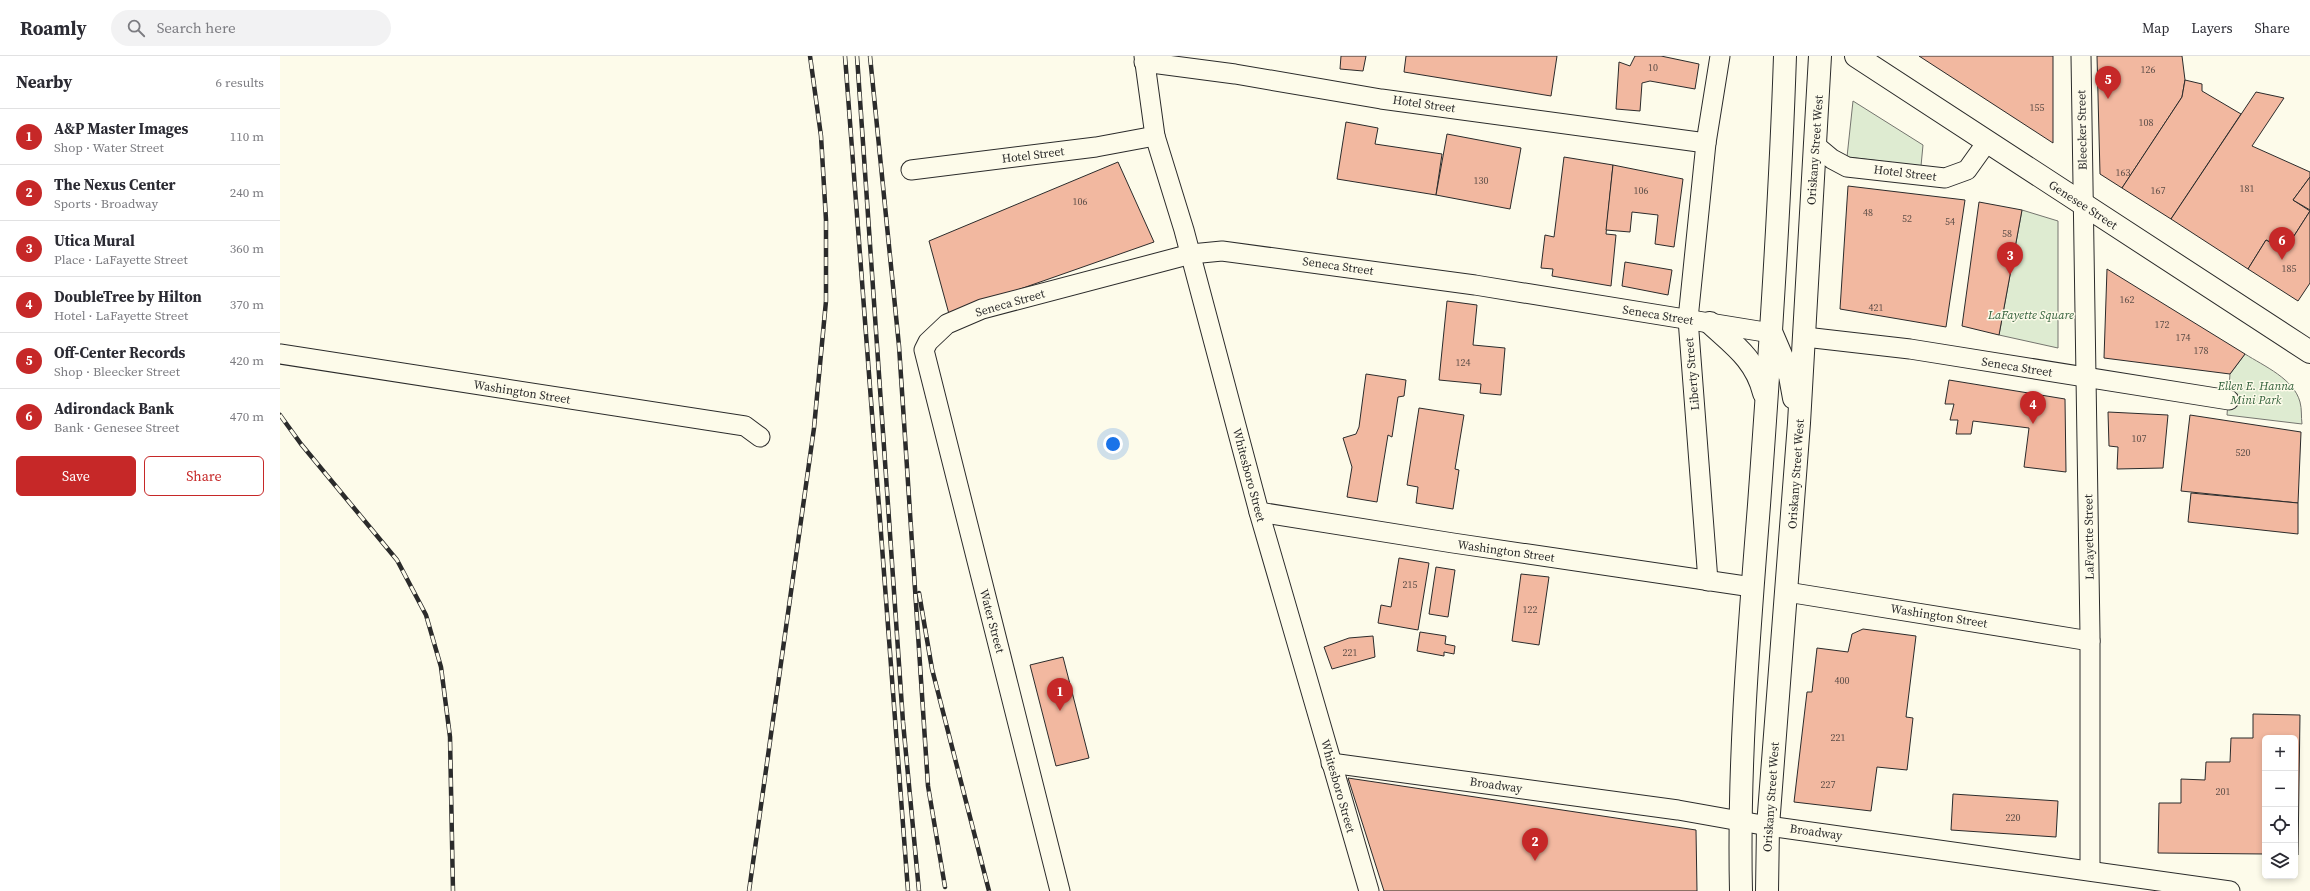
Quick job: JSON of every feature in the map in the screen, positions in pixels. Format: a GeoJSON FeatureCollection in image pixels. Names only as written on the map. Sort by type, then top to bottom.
{"type":"FeatureCollection","features":[{"type":"Feature","properties":{"kind":"main road"},"geometry":{"type":"LineString","coordinates":[[1741,891],[1739,820],[1752,587],[1771,333],[1785,56]]}},
{"type":"Feature","properties":{"kind":"main road","name":"Oriskany Street West"},"geometry":{"type":"LineString","coordinates":[[1766,891],[1768,826],[1787,592],[1805,337],[1814,144],[1820,56]]}},
{"type":"Feature","properties":{"kind":"main road","name":"Genesee Street"},"geometry":{"type":"LineString","coordinates":[[1856,56],[2310,352]]}},
{"type":"Feature","properties":{"kind":"main road"},"geometry":{"type":"LineString","coordinates":[[1710,323],[1750,359],[1760,378],[1766,403]]}},
{"type":"Feature","properties":{"kind":"main road"},"geometry":{"type":"LineString","coordinates":[[1771,333],[1790,376],[1799,423]]}},
{"type":"Feature","properties":{"kind":"street","name":"Liberty Street"},"geometry":{"type":"LineString","coordinates":[[1708,580],[1688,320],[1706,143],[1720,56]]}},
{"type":"Feature","properties":{"kind":"street","name":"Bleecker Street"},"geometry":{"type":"LineString","coordinates":[[2081,56],[2082,204]]}},
{"type":"Feature","properties":{"kind":"street","name":"Hotel Street"},"geometry":{"type":"LineString","coordinates":[[1144,59],[1381,99],[1706,143]]}},
{"type":"Feature","properties":{"kind":"street","name":"Whitesboro Street"},"geometry":{"type":"LineString","coordinates":[[1144,59],[1155,136],[1191,254],[1259,512],[1368,891]]}},
{"type":"Feature","properties":{"kind":"street","name":"Hotel Street"},"geometry":{"type":"LineString","coordinates":[[911,170],[1096,147],[1155,136]]}},
{"type":"Feature","properties":{"kind":"street","name":"Hotel Street"},"geometry":{"type":"LineString","coordinates":[[1814,144],[1832,159],[1846,167],[1945,178],[1967,170],[1987,142]]}},
{"type":"Feature","properties":{"kind":"street","name":"LaFayette Street"},"geometry":{"type":"LineString","coordinates":[[2082,204],[2090,641],[2090,870]]}},
{"type":"Feature","properties":{"kind":"street","name":"Seneca Street"},"geometry":{"type":"LineString","coordinates":[[924,350],[928,342],[946,324],[982,309],[1191,254],[1222,250],[1475,285],[1771,333]]}},
{"type":"Feature","properties":{"kind":"street","name":"Seneca Street"},"geometry":{"type":"LineString","coordinates":[[1805,337],[1910,349],[2230,400]]}},
{"type":"Feature","properties":{"kind":"street","name":"Water Street"},"geometry":{"type":"LineString","coordinates":[[924,350],[1060,891]]}},
{"type":"Feature","properties":{"kind":"street","name":"Washington Street"},"geometry":{"type":"LineString","coordinates":[[280,354],[744,426],[760,437]]}},
{"type":"Feature","properties":{"kind":"street","name":"Washington Street"},"geometry":{"type":"LineString","coordinates":[[1259,512],[1453,543],[1752,587]]}},
{"type":"Feature","properties":{"kind":"street","name":"Washington Street"},"geometry":{"type":"LineString","coordinates":[[1787,592],[2090,641]]}},
{"type":"Feature","properties":{"kind":"street","name":"Broadway"},"geometry":{"type":"LineString","coordinates":[[1331,763],[2230,891]]}},
{"type":"Feature","properties":{"kind":"green space"},"geometry":{"type":"Polygon","coordinates":[[[1853,101],[1923,145],[1921,166],[1847,157],[1853,101]]]}},
{"type":"Feature","properties":{"kind":"green space","name":"LaFayette Square"},"geometry":{"type":"Polygon","coordinates":[[[2022,210],[2058,221],[2058,348],[1999,335],[2022,210]]]}},
{"type":"Feature","properties":{"kind":"green space","name":"Ellen E. Hanna Mini Park"},"geometry":{"type":"Polygon","coordinates":[[[2245,354],[2269,368],[2292,386],[2300,402],[2302,424],[2227,415],[2230,374],[2245,354]]]}},
{"type":"Feature","properties":{"kind":"building"},"geometry":{"type":"Polygon","coordinates":[[[1341,56],[1366,56],[1363,71],[1340,69],[1341,56]]]}},
{"type":"Feature","properties":{"kind":"building"},"geometry":{"type":"Polygon","coordinates":[[[1406,56],[1557,56],[1551,96],[1404,72],[1406,56]]]}},
{"type":"Feature","properties":{"kind":"building"},"geometry":{"type":"Polygon","coordinates":[[[1635,56],[1661,56],[1699,64],[1695,89],[1650,81],[1642,83],[1640,111],[1616,109],[1619,62],[1630,66],[1635,56]]]}},
{"type":"Feature","properties":{"kind":"building"},"geometry":{"type":"Polygon","coordinates":[[[1919,56],[2053,56],[2053,143],[1919,56]]]}},
{"type":"Feature","properties":{"kind":"building"},"geometry":{"type":"Polygon","coordinates":[[[2097,56],[2182,56],[2185,80],[2182,97],[2122,188],[2100,174],[2097,56]]]}},
{"type":"Feature","properties":{"kind":"building"},"geometry":{"type":"Polygon","coordinates":[[[2185,80],[2202,84],[2202,91],[2241,114],[2171,219],[2122,188],[2182,97],[2185,80]]]}},
{"type":"Feature","properties":{"kind":"building"},"geometry":{"type":"Polygon","coordinates":[[[2256,92],[2284,98],[2252,146],[2310,172],[2310,177],[2293,200],[2310,211],[2285,250],[2266,240],[2248,269],[2171,219],[2256,92]]]}},
{"type":"Feature","properties":{"kind":"building"},"geometry":{"type":"Polygon","coordinates":[[[1346,122],[1378,128],[1375,144],[1442,154],[1436,195],[1337,179],[1346,122]]]}},
{"type":"Feature","properties":{"kind":"building"},"geometry":{"type":"Polygon","coordinates":[[[1447,134],[1521,148],[1510,209],[1436,195],[1447,134]]]}},
{"type":"Feature","properties":{"kind":"building"},"geometry":{"type":"Polygon","coordinates":[[[1564,157],[1613,165],[1606,234],[1616,235],[1611,286],[1552,276],[1553,269],[1541,268],[1545,235],[1554,237],[1564,157]]]}},
{"type":"Feature","properties":{"kind":"building"},"geometry":{"type":"Polygon","coordinates":[[[1118,162],[1154,242],[949,314],[929,241],[1118,162]]]}},
{"type":"Feature","properties":{"kind":"building"},"geometry":{"type":"Polygon","coordinates":[[[1613,165],[1683,179],[1674,247],[1655,244],[1658,215],[1632,212],[1630,232],[1606,230],[1613,165]]]}},
{"type":"Feature","properties":{"kind":"building"},"geometry":{"type":"Polygon","coordinates":[[[2310,177],[2310,210],[2293,200],[2310,177]]]}},
{"type":"Feature","properties":{"kind":"building"},"geometry":{"type":"Polygon","coordinates":[[[1848,186],[1965,200],[1946,327],[1840,309],[1848,186]]]}},
{"type":"Feature","properties":{"kind":"building"},"geometry":{"type":"Polygon","coordinates":[[[1979,202],[2022,210],[1999,335],[1962,326],[1979,202]]]}},
{"type":"Feature","properties":{"kind":"building"},"geometry":{"type":"Polygon","coordinates":[[[2310,211],[2310,283],[2298,301],[2248,269],[2266,240],[2285,250],[2310,211]]]}},
{"type":"Feature","properties":{"kind":"building"},"geometry":{"type":"Polygon","coordinates":[[[1625,262],[1672,270],[1668,295],[1622,286],[1625,262]]]}},
{"type":"Feature","properties":{"kind":"building"},"geometry":{"type":"Polygon","coordinates":[[[2107,269],[2245,354],[2230,374],[2104,358],[2107,269]]]}},
{"type":"Feature","properties":{"kind":"building"},"geometry":{"type":"Polygon","coordinates":[[[1447,301],[1477,305],[1473,345],[1505,348],[1501,395],[1480,393],[1481,384],[1439,380],[1447,301]]]}},
{"type":"Feature","properties":{"kind":"building"},"geometry":{"type":"Polygon","coordinates":[[[1366,374],[1406,380],[1404,396],[1398,397],[1392,437],[1388,435],[1377,502],[1347,497],[1352,467],[1343,438],[1356,434],[1359,427],[1366,374]]]}},
{"type":"Feature","properties":{"kind":"building"},"geometry":{"type":"Polygon","coordinates":[[[1949,380],[2065,399],[2066,472],[2024,467],[2029,428],[1973,421],[1971,434],[1956,434],[1958,420],[1950,420],[1954,404],[1945,404],[1949,380]]]}},
{"type":"Feature","properties":{"kind":"building"},"geometry":{"type":"Polygon","coordinates":[[[1419,408],[1464,415],[1455,469],[1459,470],[1453,509],[1416,503],[1418,487],[1407,485],[1419,408]]]}},
{"type":"Feature","properties":{"kind":"building"},"geometry":{"type":"Polygon","coordinates":[[[2108,412],[2168,415],[2163,468],[2117,469],[2118,447],[2109,446],[2108,412]]]}},
{"type":"Feature","properties":{"kind":"building"},"geometry":{"type":"Polygon","coordinates":[[[2190,415],[2301,432],[2298,503],[2181,491],[2190,415]]]}},
{"type":"Feature","properties":{"kind":"building"},"geometry":{"type":"Polygon","coordinates":[[[2191,493],[2298,503],[2298,534],[2188,522],[2191,493]]]}},
{"type":"Feature","properties":{"kind":"building"},"geometry":{"type":"Polygon","coordinates":[[[1399,558],[1429,563],[1418,630],[1378,623],[1381,605],[1391,607],[1399,558]]]}},
{"type":"Feature","properties":{"kind":"building"},"geometry":{"type":"Polygon","coordinates":[[[1436,567],[1455,570],[1448,617],[1429,614],[1436,567]]]}},
{"type":"Feature","properties":{"kind":"building"},"geometry":{"type":"Polygon","coordinates":[[[1521,574],[1549,577],[1539,645],[1512,641],[1521,574]]]}},
{"type":"Feature","properties":{"kind":"building"},"geometry":{"type":"Polygon","coordinates":[[[1863,629],[1916,636],[1906,717],[1913,718],[1907,770],[1877,767],[1871,811],[1794,802],[1807,692],[1812,692],[1817,648],[1848,652],[1852,634],[1863,629]]]}},
{"type":"Feature","properties":{"kind":"building"},"geometry":{"type":"Polygon","coordinates":[[[1420,632],[1446,636],[1445,644],[1455,646],[1454,654],[1444,652],[1444,656],[1417,651],[1420,632]]]}},
{"type":"Feature","properties":{"kind":"building"},"geometry":{"type":"Polygon","coordinates":[[[1373,636],[1375,657],[1332,669],[1324,647],[1349,638],[1373,636]]]}},
{"type":"Feature","properties":{"kind":"building"},"geometry":{"type":"Polygon","coordinates":[[[1063,657],[1089,758],[1056,766],[1030,665],[1063,657]]]}},
{"type":"Feature","properties":{"kind":"building"},"geometry":{"type":"Polygon","coordinates":[[[2253,714],[2300,715],[2298,855],[2298,735],[2262,735],[2262,854],[2158,853],[2159,803],[2181,803],[2181,779],[2205,780],[2206,762],[2230,762],[2231,738],[2253,738],[2253,714]]]}},
{"type":"Feature","properties":{"kind":"building"},"geometry":{"type":"Polygon","coordinates":[[[1348,778],[1696,830],[1697,891],[1384,891],[1348,778]]]}},
{"type":"Feature","properties":{"kind":"building"},"geometry":{"type":"Polygon","coordinates":[[[1953,794],[2058,801],[2056,837],[1951,830],[1953,794]]]}},
{"type":"Feature","properties":{"kind":"railway"},"geometry":{"type":"LineString","coordinates":[[749,891],[814,428],[826,301],[826,220],[821,136],[810,56]]}},
{"type":"Feature","properties":{"kind":"railway"},"geometry":{"type":"LineString","coordinates":[[845,56],[908,891]]}},
{"type":"Feature","properties":{"kind":"railway"},"geometry":{"type":"LineString","coordinates":[[857,56],[903,722],[919,891]]}},
{"type":"Feature","properties":{"kind":"railway"},"geometry":{"type":"LineString","coordinates":[[870,56],[899,346],[928,786],[945,887]]}},
{"type":"Feature","properties":{"kind":"railway"},"geometry":{"type":"LineString","coordinates":[[280,415],[301,444],[397,560],[426,615],[441,667],[450,737],[453,891]]}},
{"type":"Feature","properties":{"kind":"railway"},"geometry":{"type":"LineString","coordinates":[[919,593],[932,669],[989,891]]}},
{"type":"Feature","properties":{"kind":"place","name":"Off-Center Records"},"geometry":{"type":"Point","coordinates":[2108,99]}},
{"type":"Feature","properties":{"kind":"place","name":"Adirondack Bank"},"geometry":{"type":"Point","coordinates":[2282,260]}},
{"type":"Feature","properties":{"kind":"place","name":"Utica Mural"},"geometry":{"type":"Point","coordinates":[2010,275]}},
{"type":"Feature","properties":{"kind":"place","name":"DoubleTree by Hilton"},"geometry":{"type":"Point","coordinates":[2033,424]}},
{"type":"Feature","properties":{"kind":"place","name":"A&P Master Images"},"geometry":{"type":"Point","coordinates":[1060,711]}},
{"type":"Feature","properties":{"kind":"place","name":"The Nexus Center"},"geometry":{"type":"Point","coordinates":[1535,861]}}]}
